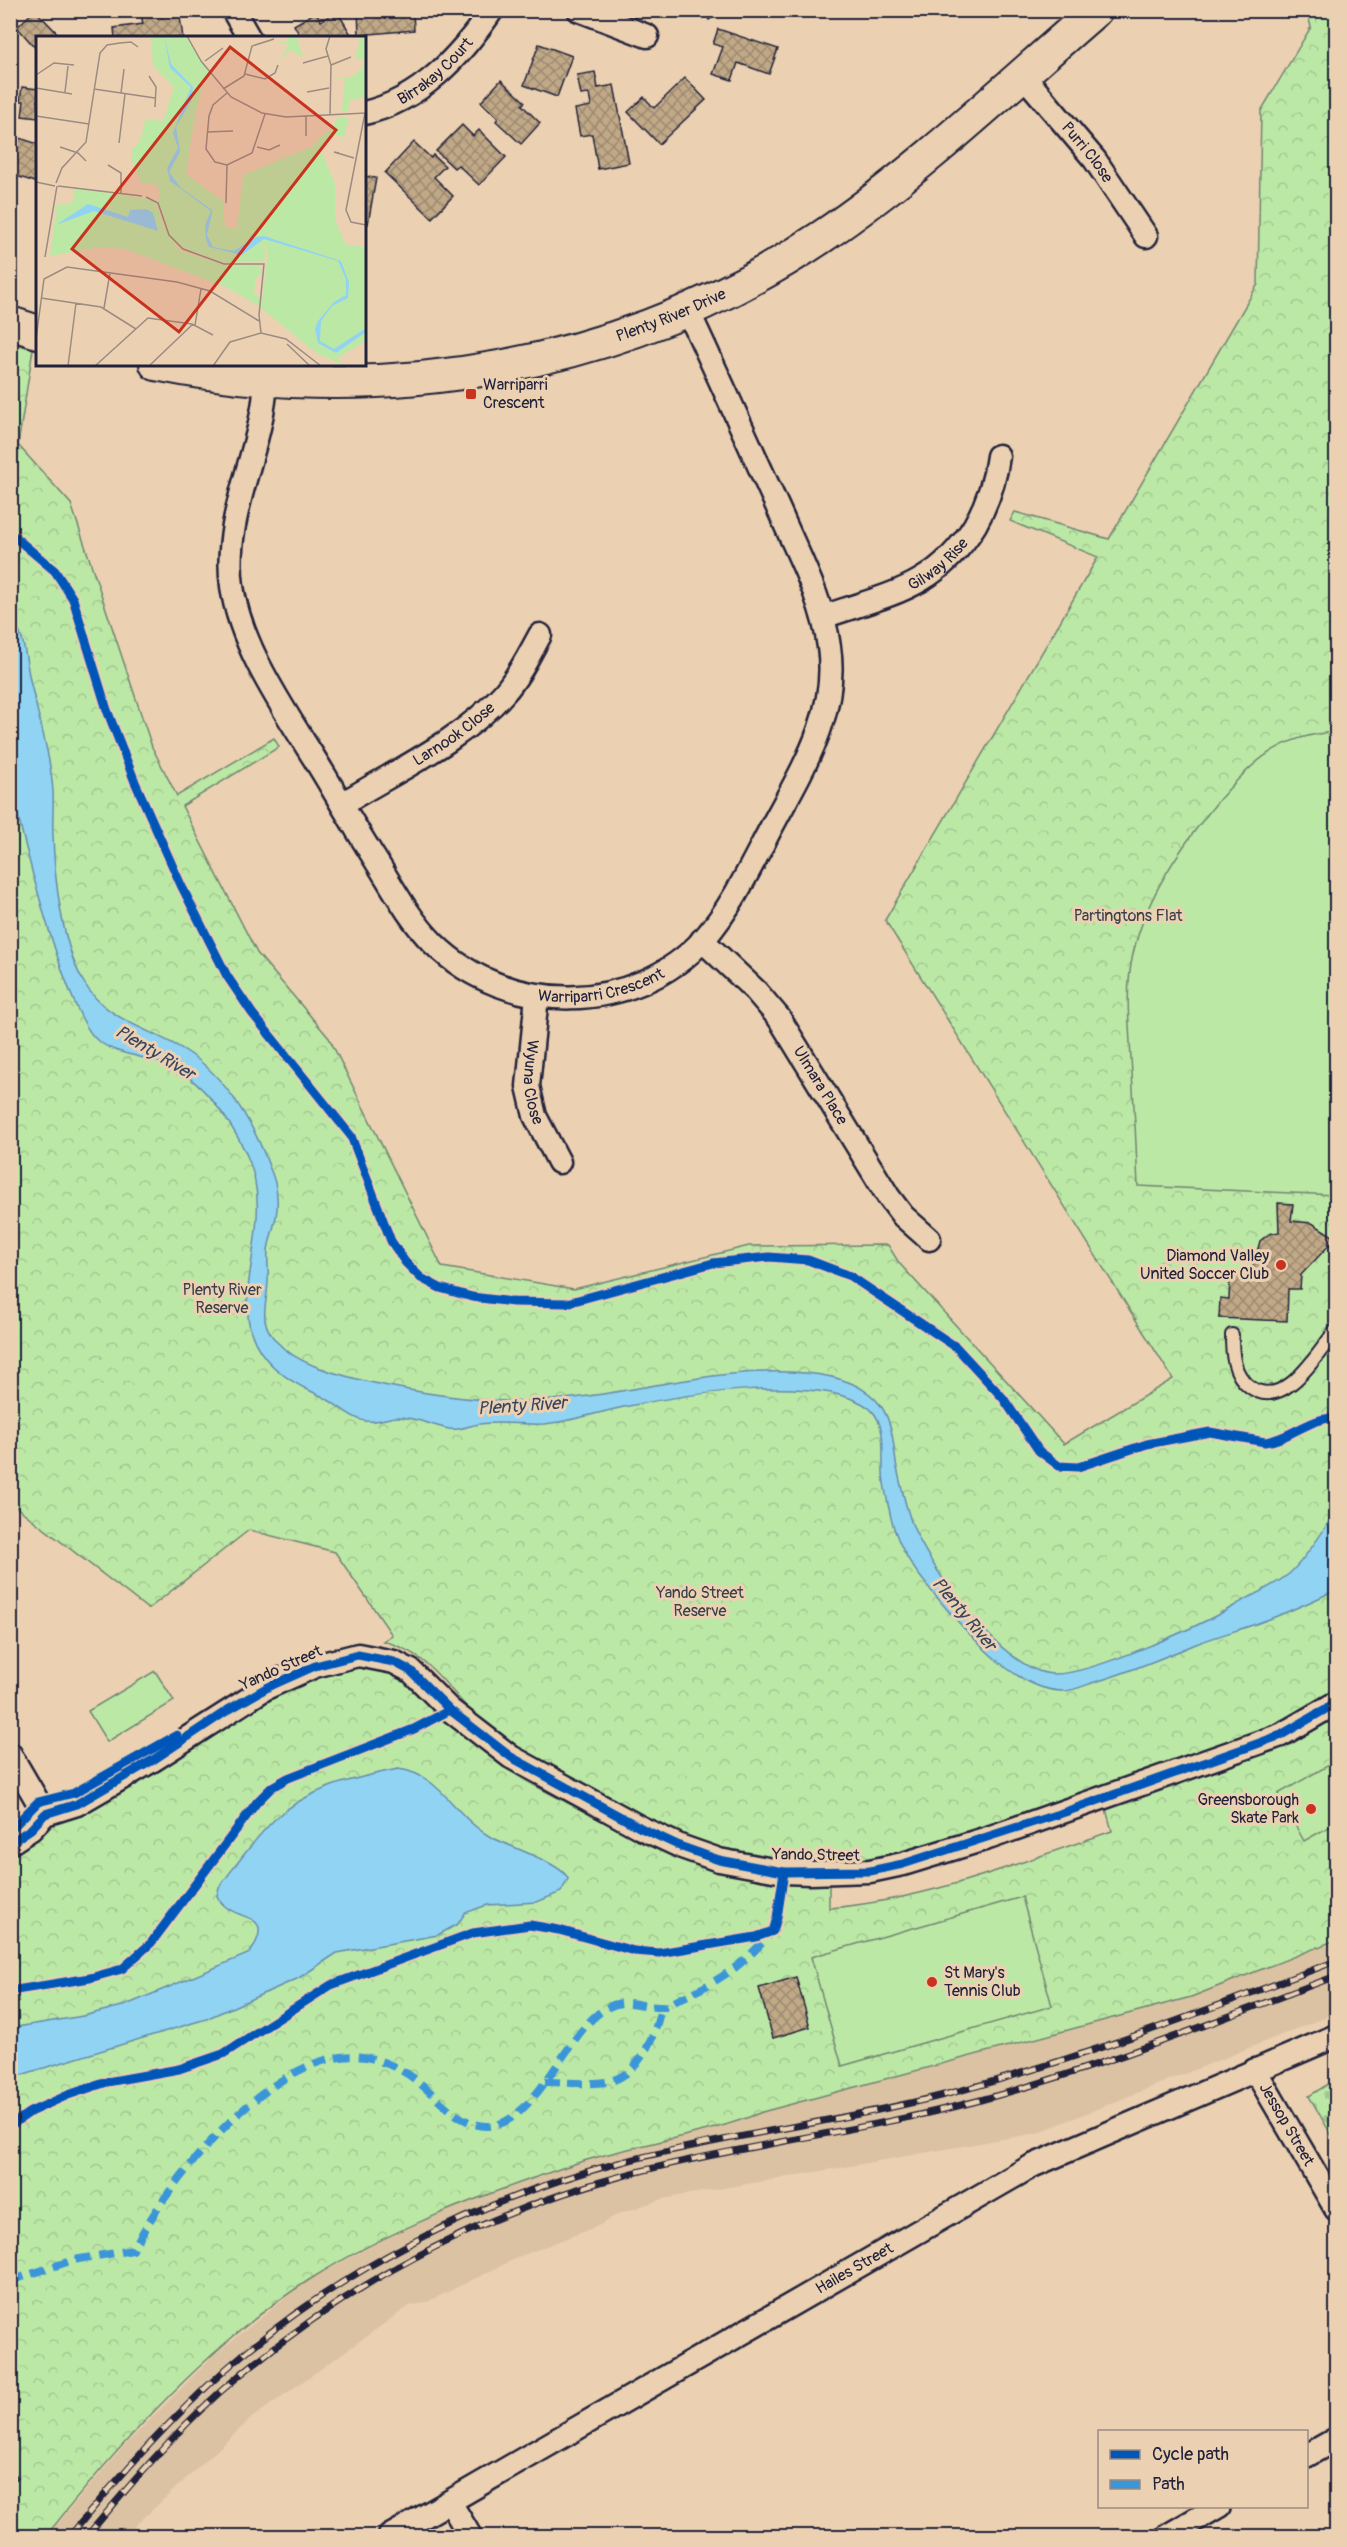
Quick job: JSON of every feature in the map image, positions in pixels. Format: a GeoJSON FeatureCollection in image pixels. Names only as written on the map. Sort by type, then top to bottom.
{"type":"FeatureCollection","features":[{"type":"Feature","properties":{"kind":"street"},"geometry":{"type":"LineString","coordinates":[[232,10],[248,36]]}},
{"type":"Feature","properties":{"kind":"street","name":"Birrakay Court"},"geometry":{"type":"LineString","coordinates":[[366,112],[391,104],[438,73],[460,54],[492,10]]}},
{"type":"Feature","properties":{"kind":"street"},"geometry":{"type":"LineString","coordinates":[[579,10],[647,36]]}},
{"type":"Feature","properties":{"kind":"street","name":"Plenty River Drive"},"geometry":{"type":"LineString","coordinates":[[175,366],[266,380],[387,382],[448,376],[569,351],[688,310],[747,280],[822,236],[867,204],[1096,10]]}},
{"type":"Feature","properties":{"kind":"street","name":"Purri Close"},"geometry":{"type":"LineString","coordinates":[[1022,74],[1095,160],[1146,236]]}},
{"type":"Feature","properties":{"kind":"street","name":"Warriparri Crescent"},"geometry":{"type":"LineString","coordinates":[[266,380],[265,406],[232,530],[230,558],[234,601],[245,634],[260,666],[404,906],[435,945],[455,963],[482,979],[537,996],[562,999],[591,997],[624,989],[674,964],[702,940],[726,909],[813,749],[829,696],[831,672],[829,645],[823,616],[809,578],[688,310]]}},
{"type":"Feature","properties":{"kind":"street"},"geometry":{"type":"LineString","coordinates":[[10,323],[36,331]]}},
{"type":"Feature","properties":{"kind":"street","name":"Gilway Rise"},"geometry":{"type":"LineString","coordinates":[[823,616],[899,592],[921,581],[955,555],[987,504],[995,482],[998,456]]}},
{"type":"Feature","properties":{"kind":"street","name":"Larnook Close"},"geometry":{"type":"LineString","coordinates":[[342,804],[446,741],[486,712],[505,693],[540,635]]}},
{"type":"Feature","properties":{"kind":"street","name":"Ulmara Place"},"geometry":{"type":"LineString","coordinates":[[702,940],[756,991],[779,1018],[888,1197],[903,1216],[929,1239]]}},
{"type":"Feature","properties":{"kind":"street","name":"Wyuna Close"},"geometry":{"type":"LineString","coordinates":[[537,996],[528,1086],[535,1116],[559,1162]]}},
{"type":"Feature","properties":{"kind":"street","name":"Yando Street"},"geometry":{"type":"LineString","coordinates":[[10,1844],[31,1829],[41,1808],[74,1793],[152,1747],[228,1710],[268,1687],[334,1660],[358,1655],[394,1662],[411,1671],[450,1710],[511,1757],[682,1847],[750,1867],[784,1872],[870,1871],[903,1864],[1001,1833],[1281,1735],[1336,1703]]}},
{"type":"Feature","properties":{"kind":"street"},"geometry":{"type":"LineString","coordinates":[[10,1754],[41,1808],[10,1830]]}},
{"type":"Feature","properties":{"kind":"street","name":"Hailes Street"},"geometry":{"type":"LineString","coordinates":[[390,2536],[1032,2166],[1336,2036]]}},
{"type":"Feature","properties":{"kind":"street","name":"Jessop Street"},"geometry":{"type":"LineString","coordinates":[[1255,2070],[1336,2209]]}},
{"type":"Feature","properties":{"kind":"street"},"geometry":{"type":"LineString","coordinates":[[1308,2455],[1336,2439]]}},
{"type":"Feature","properties":{"kind":"street"},"geometry":{"type":"LineString","coordinates":[[450,2502],[470,2536]]}},
{"type":"Feature","properties":{"kind":"street"},"geometry":{"type":"LineString","coordinates":[[1167,2536],[1216,2508]]}},
{"type":"Feature","properties":{"kind":"lane"},"geometry":{"type":"LineString","coordinates":[[1232,1335],[1235,1365],[1241,1377],[1256,1390],[1266,1393],[1284,1388],[1305,1371],[1336,1329]]}},
{"type":"Feature","properties":{"kind":"shaded area"},"geometry":{"type":"Polygon","coordinates":[[[1336,1941],[1336,2013],[1037,2133],[662,2199],[618,2214],[600,2225],[521,2256],[425,2303],[409,2306],[253,2417],[124,2536],[47,2536],[123,2447],[214,2355],[307,2281],[417,2222],[587,2159],[641,2144],[731,2125],[762,2112],[1191,1997],[1336,1941]]]}},
{"type":"Feature","properties":{"kind":"green space"},"geometry":{"type":"Polygon","coordinates":[[[1307,11],[1336,11],[1336,1689],[1281,1721],[1224,1746],[951,1840],[871,1858],[832,1863],[793,1863],[762,1859],[702,1843],[674,1831],[563,1773],[499,1734],[479,1719],[426,1663],[414,1654],[383,1641],[392,1635],[335,1552],[249,1530],[148,1609],[11,1503],[10,342],[33,349],[18,445],[71,504],[152,747],[177,796],[274,738],[279,747],[182,806],[257,953],[329,1038],[442,1267],[574,1289],[749,1246],[888,1245],[899,1263],[1064,1444],[1173,1379],[885,920],[1098,557],[1010,521],[1015,512],[1109,539],[1258,284],[1261,111],[1311,27],[1307,11]]]}},
{"type":"Feature","properties":{"kind":"green space"},"geometry":{"type":"Polygon","coordinates":[[[1336,732],[1336,1195],[1138,1186],[1128,993],[1133,954],[1147,912],[1179,853],[1219,800],[1244,773],[1284,744],[1299,738],[1336,732]]]}},
{"type":"Feature","properties":{"kind":"green space"},"geometry":{"type":"Polygon","coordinates":[[[337,1665],[390,1667],[506,1768],[619,1829],[695,1862],[747,1878],[781,1884],[829,1884],[829,1908],[866,1904],[938,1889],[1112,1831],[1106,1809],[1252,1756],[1309,1731],[1336,1716],[1336,1940],[1191,1997],[762,2112],[716,2128],[597,2157],[438,2214],[340,2261],[272,2305],[201,2365],[167,2398],[104,2466],[46,2536],[11,2536],[10,1849],[267,1700],[337,1665]]]}},
{"type":"Feature","properties":{"kind":"green space"},"geometry":{"type":"Polygon","coordinates":[[[155,1671],[174,1701],[107,1742],[88,1711],[155,1671]]]}},
{"type":"Feature","properties":{"kind":"green space","name":"Greensborough Skate Park"},"geometry":{"type":"Polygon","coordinates":[[[1336,1761],[1336,1823],[1304,1841],[1278,1794],[1336,1761]]]}},
{"type":"Feature","properties":{"kind":"green space","name":"St Mary's Tennis Club"},"geometry":{"type":"Polygon","coordinates":[[[1022,1897],[1052,2006],[842,2066],[811,1957],[1022,1897]]]}},
{"type":"Feature","properties":{"kind":"green space"},"geometry":{"type":"Polygon","coordinates":[[[1336,2079],[1336,2143],[1309,2096],[1336,2079]]]}},
{"type":"Feature","properties":{"kind":"water","name":"Plenty River"},"geometry":{"type":"Polygon","coordinates":[[[10,614],[19,630],[23,644],[49,761],[53,791],[57,890],[65,930],[76,966],[83,981],[104,1006],[117,1016],[175,1044],[202,1063],[227,1089],[247,1118],[263,1150],[276,1189],[277,1211],[268,1250],[265,1320],[271,1334],[286,1350],[318,1368],[342,1375],[428,1393],[473,1399],[537,1401],[571,1398],[737,1373],[805,1373],[836,1378],[857,1386],[874,1398],[885,1413],[891,1428],[897,1468],[911,1521],[919,1540],[950,1588],[969,1613],[1012,1656],[1033,1669],[1053,1674],[1092,1667],[1145,1648],[1218,1615],[1277,1582],[1300,1562],[1326,1527],[1332,1514],[1336,1490],[1336,1590],[1267,1620],[1196,1644],[1121,1674],[1071,1690],[1048,1689],[1016,1675],[1001,1664],[951,1614],[911,1564],[892,1521],[884,1480],[880,1425],[877,1417],[863,1404],[841,1395],[813,1390],[715,1392],[653,1401],[555,1423],[488,1423],[453,1429],[403,1417],[373,1421],[359,1419],[279,1371],[257,1345],[248,1317],[248,1286],[257,1220],[256,1186],[245,1151],[223,1113],[192,1080],[167,1065],[113,1049],[97,1040],[85,1023],[71,994],[44,916],[10,776],[10,614]]]}},
{"type":"Feature","properties":{"kind":"water"},"geometry":{"type":"Polygon","coordinates":[[[398,1769],[413,1772],[436,1787],[466,1818],[489,1836],[533,1855],[564,1873],[568,1879],[561,1892],[537,1902],[487,1905],[465,1913],[458,1924],[438,1935],[337,1953],[299,1978],[206,2019],[11,2078],[11,2028],[83,2016],[126,2005],[250,1953],[258,1939],[259,1929],[256,1923],[224,1905],[217,1896],[219,1887],[253,1843],[275,1819],[302,1799],[365,1776],[398,1769]]]}},
{"type":"Feature","properties":{"kind":"building"},"geometry":{"type":"Polygon","coordinates":[[[35,10],[60,36],[36,36],[36,49],[17,27],[35,10]]]}},
{"type":"Feature","properties":{"kind":"building"},"geometry":{"type":"Polygon","coordinates":[[[179,10],[183,36],[115,36],[114,28],[143,24],[141,14],[179,10]]]}},
{"type":"Feature","properties":{"kind":"building"},"geometry":{"type":"Polygon","coordinates":[[[358,10],[413,10],[414,30],[359,35],[358,10]]]}},
{"type":"Feature","properties":{"kind":"building"},"geometry":{"type":"Polygon","coordinates":[[[703,10],[724,10],[709,20],[703,10]]]}},
{"type":"Feature","properties":{"kind":"building"},"geometry":{"type":"Polygon","coordinates":[[[337,11],[352,36],[297,36],[299,34],[294,25],[316,12],[321,21],[337,11]]]}},
{"type":"Feature","properties":{"kind":"building"},"geometry":{"type":"Polygon","coordinates":[[[718,29],[778,49],[769,74],[738,63],[732,80],[713,74],[723,47],[713,44],[718,29]]]}},
{"type":"Feature","properties":{"kind":"building"},"geometry":{"type":"Polygon","coordinates":[[[539,44],[572,56],[557,97],[524,85],[539,44]]]}},
{"type":"Feature","properties":{"kind":"building"},"geometry":{"type":"Polygon","coordinates":[[[595,72],[598,88],[614,85],[629,163],[598,169],[592,134],[580,136],[575,109],[591,106],[589,94],[581,95],[577,75],[595,72]]]}},
{"type":"Feature","properties":{"kind":"building"},"geometry":{"type":"Polygon","coordinates":[[[685,78],[706,100],[659,144],[628,112],[644,97],[654,108],[685,78]]]}},
{"type":"Feature","properties":{"kind":"building"},"geometry":{"type":"Polygon","coordinates":[[[501,80],[525,102],[522,105],[540,123],[521,144],[496,121],[498,118],[481,102],[501,80]]]}},
{"type":"Feature","properties":{"kind":"building"},"geometry":{"type":"Polygon","coordinates":[[[22,87],[36,89],[36,118],[22,116],[24,101],[20,101],[22,87]]]}},
{"type":"Feature","properties":{"kind":"building"},"geometry":{"type":"Polygon","coordinates":[[[462,125],[473,136],[479,130],[506,157],[479,185],[458,165],[454,168],[436,151],[462,125]]]}},
{"type":"Feature","properties":{"kind":"building"},"geometry":{"type":"Polygon","coordinates":[[[10,135],[36,143],[36,182],[10,174],[10,135]]]}},
{"type":"Feature","properties":{"kind":"building"},"geometry":{"type":"Polygon","coordinates":[[[414,142],[431,158],[433,155],[445,166],[434,177],[453,196],[432,218],[385,173],[414,142]]]}},
{"type":"Feature","properties":{"kind":"building"},"geometry":{"type":"Polygon","coordinates":[[[366,176],[376,178],[368,224],[366,224],[366,176]]]}},
{"type":"Feature","properties":{"kind":"building","name":"Diamond Valley United Soccer Club"},"geometry":{"type":"Polygon","coordinates":[[[1278,1203],[1293,1204],[1291,1221],[1312,1223],[1336,1238],[1301,1275],[1300,1289],[1288,1289],[1287,1321],[1219,1318],[1220,1298],[1229,1299],[1230,1275],[1252,1276],[1253,1255],[1256,1256],[1260,1241],[1269,1234],[1279,1232],[1278,1203]]]}},
{"type":"Feature","properties":{"kind":"building"},"geometry":{"type":"Polygon","coordinates":[[[796,1977],[810,2027],[773,2038],[759,1988],[796,1977]]]}},
{"type":"Feature","properties":{"kind":"building"},"geometry":{"type":"Polygon","coordinates":[[[10,2467],[18,2478],[10,2483],[10,2467]]]}},
{"type":"Feature","properties":{"kind":"railway"},"geometry":{"type":"LineString","coordinates":[[70,2536],[164,2429],[205,2388],[269,2333],[362,2270],[463,2218],[568,2177],[622,2162],[662,2152],[904,2105],[994,2081],[1142,2033],[1336,1961]]}},
{"type":"Feature","properties":{"kind":"railway"},"geometry":{"type":"LineString","coordinates":[[87,2536],[184,2426],[266,2354],[363,2287],[466,2232],[520,2209],[633,2173],[934,2112],[1023,2088],[1158,2043],[1336,1976]]}},
{"type":"Feature","properties":{"kind":"marked path"},"geometry":{"type":"LineString","coordinates":[[10,2281],[73,2260],[133,2250],[150,2220],[203,2150],[236,2116],[271,2087],[308,2066],[345,2056],[380,2061],[412,2077],[448,2109],[466,2121],[487,2126],[503,2122],[519,2112],[534,2097],[574,2041],[599,2013],[615,2004],[622,2003],[659,2007],[668,2005],[731,1971],[770,1934]]}},
{"type":"Feature","properties":{"kind":"marked path"},"geometry":{"type":"LineString","coordinates":[[545,2082],[583,2083],[618,2079],[628,2072],[644,2054],[655,2031],[661,2008]]}},
{"type":"Feature","properties":{"kind":"cycle path"},"geometry":{"type":"LineString","coordinates":[[10,533],[55,571],[73,599],[107,710],[135,782],[181,885],[227,976],[252,1013],[351,1136],[391,1241],[405,1262],[421,1278],[440,1288],[472,1297],[513,1302],[567,1303],[713,1263],[769,1257],[808,1260],[850,1276],[956,1347],[1003,1398],[1039,1451],[1059,1466],[1078,1467],[1147,1444],[1210,1432],[1265,1442],[1283,1437],[1317,1421],[1336,1418]]}},
{"type":"Feature","properties":{"kind":"cycle path"},"geometry":{"type":"LineString","coordinates":[[10,1843],[31,1829],[45,1814],[77,1804],[153,1760],[228,1710],[268,1687],[315,1666],[358,1655],[394,1662],[411,1671],[450,1710],[511,1757],[641,1828],[682,1847],[719,1860],[784,1872],[870,1871],[903,1864],[1065,1812],[1281,1735],[1336,1703]]}},
{"type":"Feature","properties":{"kind":"cycle path"},"geometry":{"type":"LineString","coordinates":[[10,1991],[90,1978],[122,1969],[151,1943],[257,1802],[272,1787],[288,1778],[414,1729],[450,1710]]}},
{"type":"Feature","properties":{"kind":"cycle path"},"geometry":{"type":"LineString","coordinates":[[10,1830],[38,1802],[74,1793],[177,1735]]}},
{"type":"Feature","properties":{"kind":"cycle path"},"geometry":{"type":"LineString","coordinates":[[10,2126],[30,2112],[68,2095],[107,2082],[179,2069],[223,2054],[331,1985],[473,1933],[530,1925],[559,1930],[634,1951],[659,1953],[756,1937],[773,1931],[784,1872]]}},
{"type":"Feature","properties":{"kind":"place","name":"Warriparri Crescent"},"geometry":{"type":"Point","coordinates":[471,394]}},
{"type":"Feature","properties":{"kind":"place","name":"Diamond Valley United Soccer Club"},"geometry":{"type":"Point","coordinates":[1281,1265]}},
{"type":"Feature","properties":{"kind":"place","name":"Greensborough Skate Park"},"geometry":{"type":"Point","coordinates":[1311,1809]}},
{"type":"Feature","properties":{"kind":"place","name":"St Mary's Tennis Club"},"geometry":{"type":"Point","coordinates":[932,1982]}},
{"type":"Feature","properties":{"kind":"park label","name":"Partingtons Flat"},"geometry":{"type":"Point","coordinates":[1128,916]}},
{"type":"Feature","properties":{"kind":"park label","name":"Plenty River Reserve"},"geometry":{"type":"Point","coordinates":[222,1299]}},
{"type":"Feature","properties":{"kind":"park label","name":"Yando Street Reserve"},"geometry":{"type":"Point","coordinates":[700,1602]}}]}
